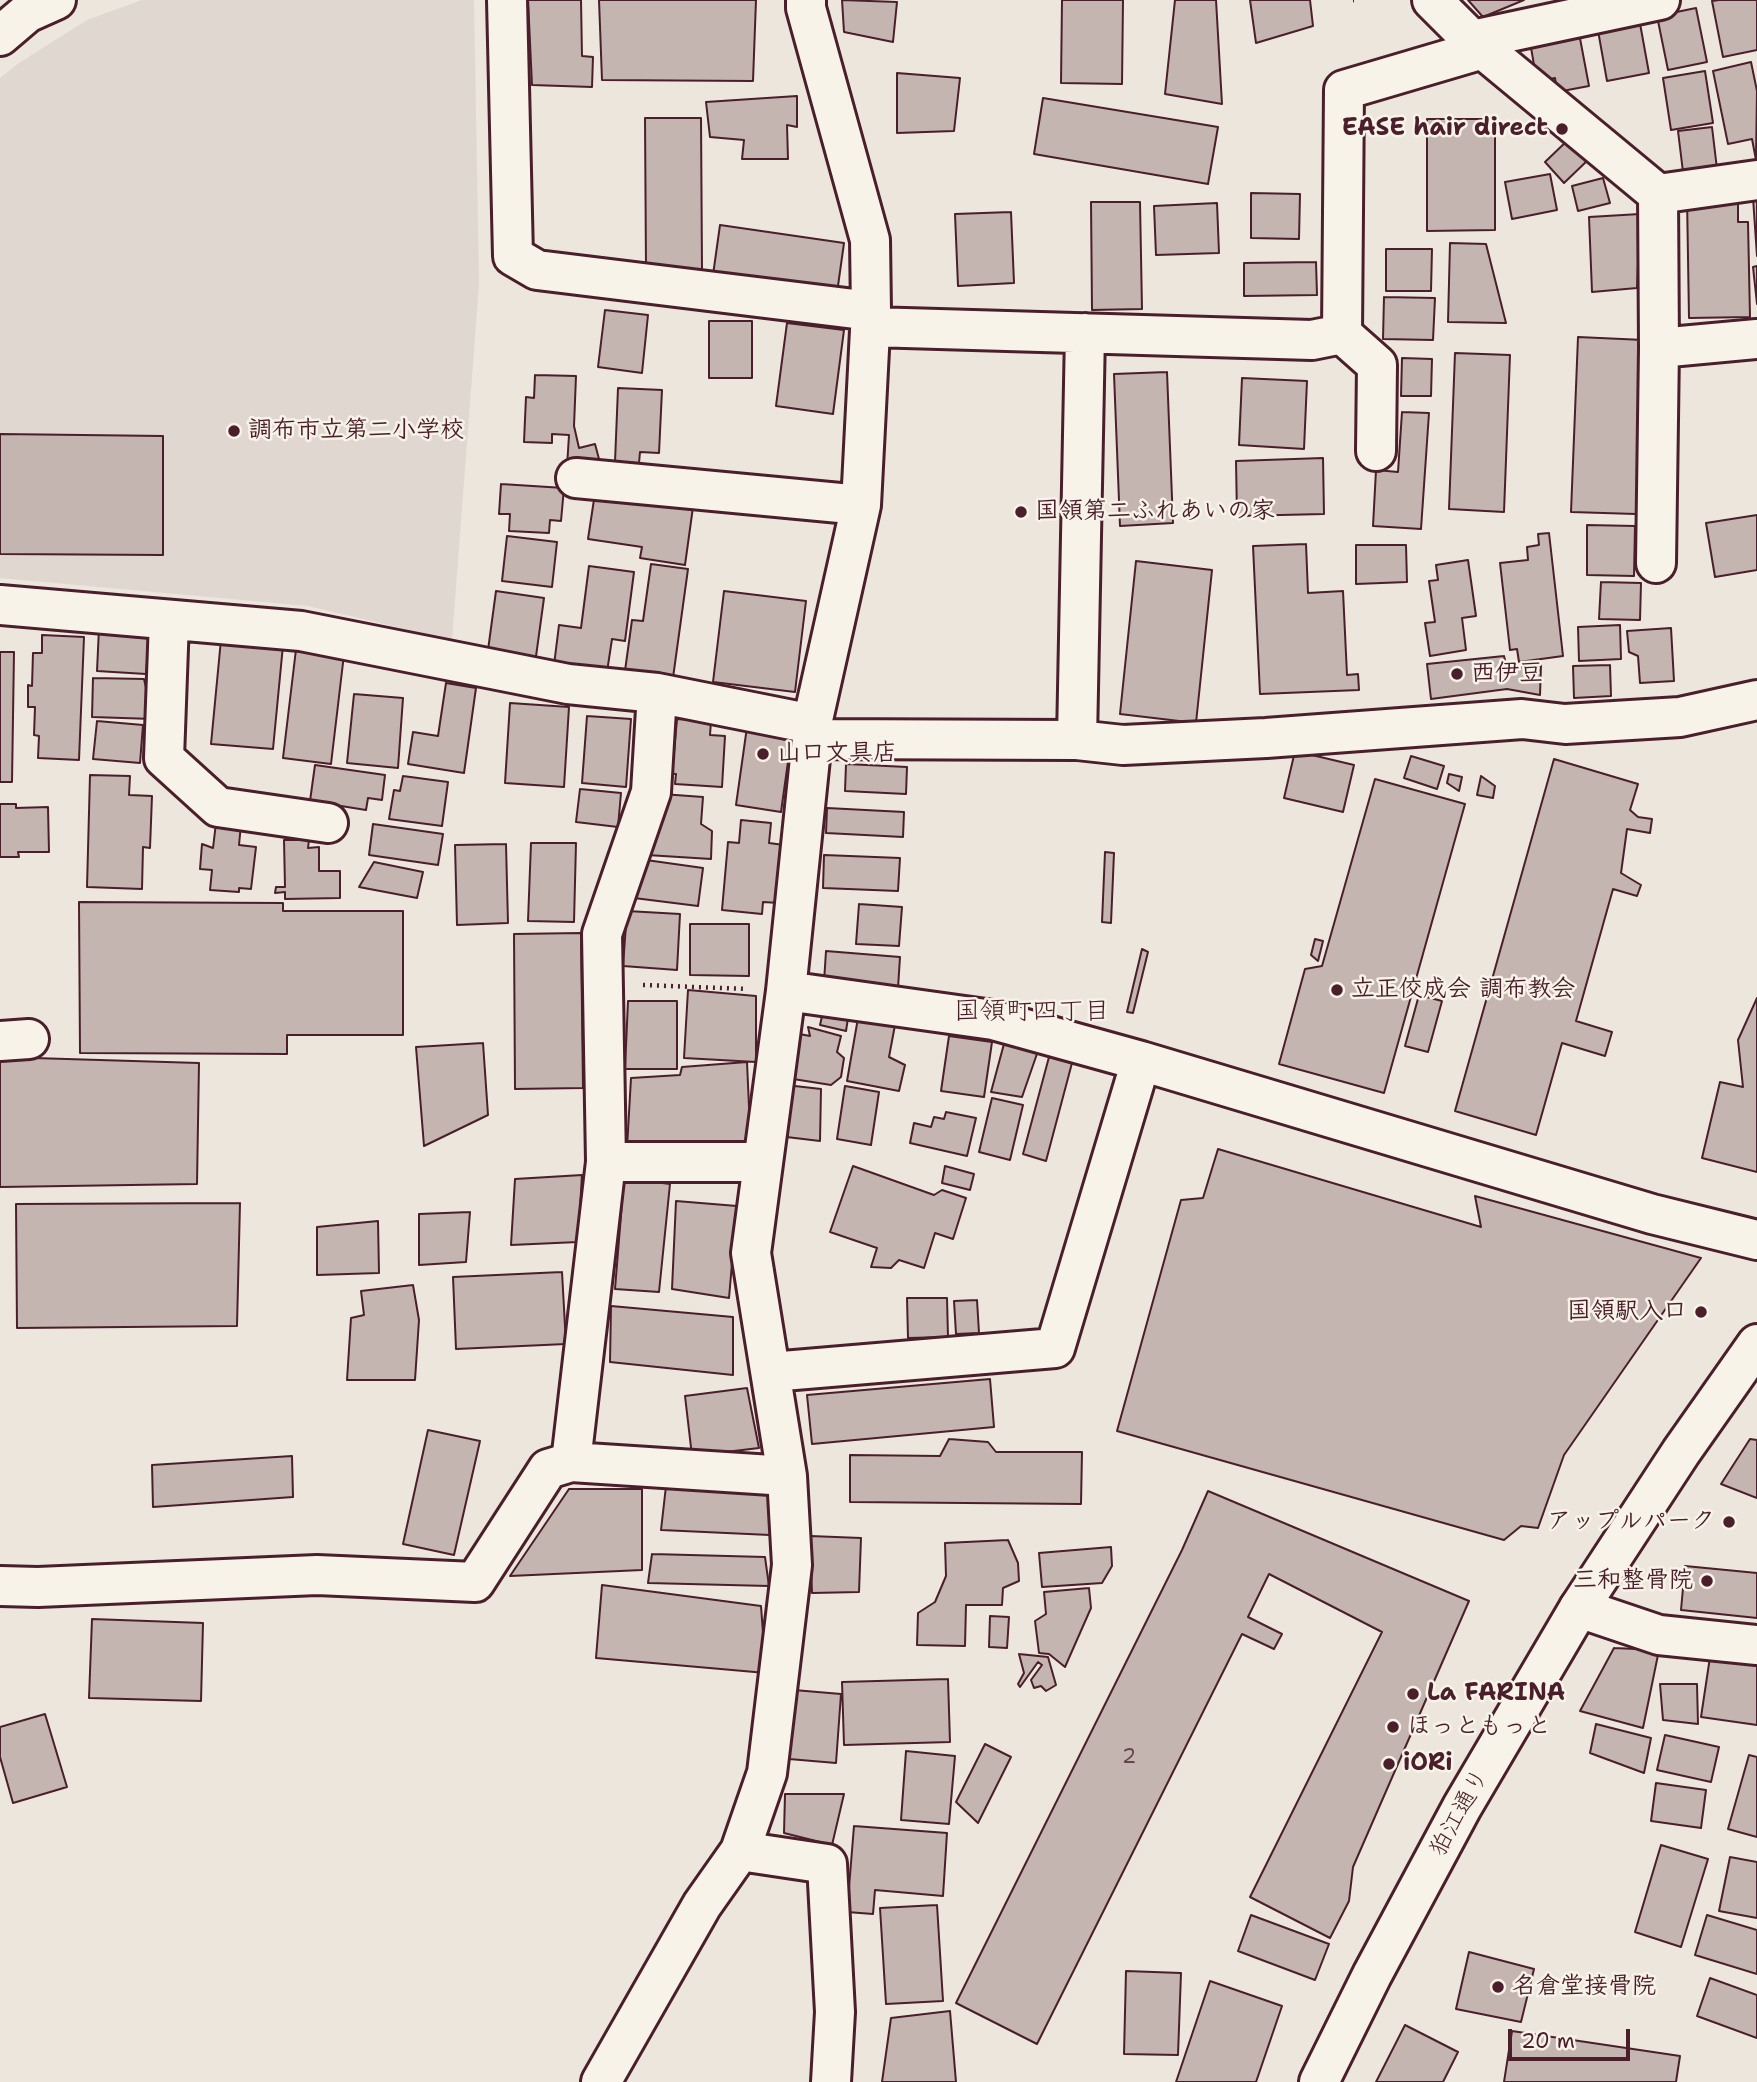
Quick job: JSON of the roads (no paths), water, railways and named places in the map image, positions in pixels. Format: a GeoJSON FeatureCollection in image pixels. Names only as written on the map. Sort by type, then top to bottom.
{"type":"FeatureCollection","features":[{"type":"Feature","properties":{"kind":"street"},"geometry":{"type":"LineString","coordinates":[[0,36],[27,13],[56,0]]}},
{"type":"Feature","properties":{"kind":"street"},"geometry":{"type":"LineString","coordinates":[[507,0],[513,256],[537,270],[871,319],[1084,333],[1311,340],[1342,334]]}},
{"type":"Feature","properties":{"kind":"street"},"geometry":{"type":"LineString","coordinates":[[601,2082],[702,1905],[740,1850],[768,1773],[792,1565],[788,1476],[751,1253],[786,991],[812,732],[861,505],[871,319],[870,240],[806,0]]}},
{"type":"Feature","properties":{"kind":"street"},"geometry":{"type":"LineString","coordinates":[[1432,0],[1478,45],[1658,194],[1757,180]]}},
{"type":"Feature","properties":{"kind":"street"},"geometry":{"type":"LineString","coordinates":[[1376,451],[1377,365],[1342,334],[1344,90],[1478,45],[1660,0]]}},
{"type":"Feature","properties":{"kind":"street"},"geometry":{"type":"LineString","coordinates":[[1656,563],[1658,194]]}},
{"type":"Feature","properties":{"kind":"street"},"geometry":{"type":"LineString","coordinates":[[1077,740],[1084,333]]}},
{"type":"Feature","properties":{"kind":"street"},"geometry":{"type":"LineString","coordinates":[[1659,348],[1757,339]]}},
{"type":"Feature","properties":{"kind":"street"},"geometry":{"type":"LineString","coordinates":[[576,478],[861,505]]}},
{"type":"Feature","properties":{"kind":"street"},"geometry":{"type":"LineString","coordinates":[[0,605],[301,631],[568,684],[657,693],[812,732],[1077,740],[1123,745],[1266,738],[1522,719],[1565,724],[1680,717],[1757,700]]}},
{"type":"Feature","properties":{"kind":"street"},"geometry":{"type":"LineString","coordinates":[[169,621],[164,758],[218,807],[328,823]]}},
{"type":"Feature","properties":{"kind":"street"},"geometry":{"type":"LineString","coordinates":[[571,1462],[606,1162],[602,934],[651,792],[657,693]]}},
{"type":"Feature","properties":{"kind":"street"},"geometry":{"type":"LineString","coordinates":[[786,991],[993,1020],[1141,1061],[1652,1214],[1757,1240]]}},
{"type":"Feature","properties":{"kind":"street"},"geometry":{"type":"LineString","coordinates":[[771,1373],[1055,1348],[1141,1061]]}},
{"type":"Feature","properties":{"kind":"street"},"geometry":{"type":"LineString","coordinates":[[606,1162],[763,1162]]}},
{"type":"Feature","properties":{"kind":"street","name":"狛江通り"},"geometry":{"type":"LineString","coordinates":[[1319,2082],[1372,1975],[1462,1807],[1579,1608],[1681,1452],[1757,1344]]}},
{"type":"Feature","properties":{"kind":"street"},"geometry":{"type":"LineString","coordinates":[[0,1586],[38,1587],[317,1575],[475,1582],[548,1469],[571,1462],[788,1476]]}},
{"type":"Feature","properties":{"kind":"street"},"geometry":{"type":"LineString","coordinates":[[1579,1608],[1659,1635],[1757,1645]]}},
{"type":"Feature","properties":{"kind":"street"},"geometry":{"type":"LineString","coordinates":[[740,1850],[827,1864],[835,2012],[831,2082]]}},
{"type":"Feature","properties":{"kind":"place","name":"EASE hair direct"},"geometry":{"type":"Point","coordinates":[1562,129]}},
{"type":"Feature","properties":{"kind":"place","name":"調布市立第二小学校"},"geometry":{"type":"Point","coordinates":[234,431]}},
{"type":"Feature","properties":{"kind":"place","name":"国領第二ふれあいの家"},"geometry":{"type":"Point","coordinates":[1021,512]}},
{"type":"Feature","properties":{"kind":"place","name":"西伊豆"},"geometry":{"type":"Point","coordinates":[1457,674]}},
{"type":"Feature","properties":{"kind":"place","name":"山口文具店"},"geometry":{"type":"Point","coordinates":[763,754]}},
{"type":"Feature","properties":{"kind":"place","name":"立正佼成会 調布教会"},"geometry":{"type":"Point","coordinates":[1337,990]}},
{"type":"Feature","properties":{"kind":"place","name":"国領駅入口"},"geometry":{"type":"Point","coordinates":[1701,1312]}},
{"type":"Feature","properties":{"kind":"place","name":"アップルパーク"},"geometry":{"type":"Point","coordinates":[1729,1522]}},
{"type":"Feature","properties":{"kind":"place","name":"三和整骨院"},"geometry":{"type":"Point","coordinates":[1707,1581]}},
{"type":"Feature","properties":{"kind":"place","name":"La FARINA"},"geometry":{"type":"Point","coordinates":[1413,1694]}},
{"type":"Feature","properties":{"kind":"place","name":"ほっともっと"},"geometry":{"type":"Point","coordinates":[1393,1727]}},
{"type":"Feature","properties":{"kind":"place","name":"iORi"},"geometry":{"type":"Point","coordinates":[1389,1764]}},
{"type":"Feature","properties":{"kind":"place","name":"名倉堂接骨院"},"geometry":{"type":"Point","coordinates":[1498,1987]}},
{"type":"Feature","properties":{"kind":"district","name":"国領町四丁目"},"geometry":{"type":"Point","coordinates":[1032,1012]}}]}
